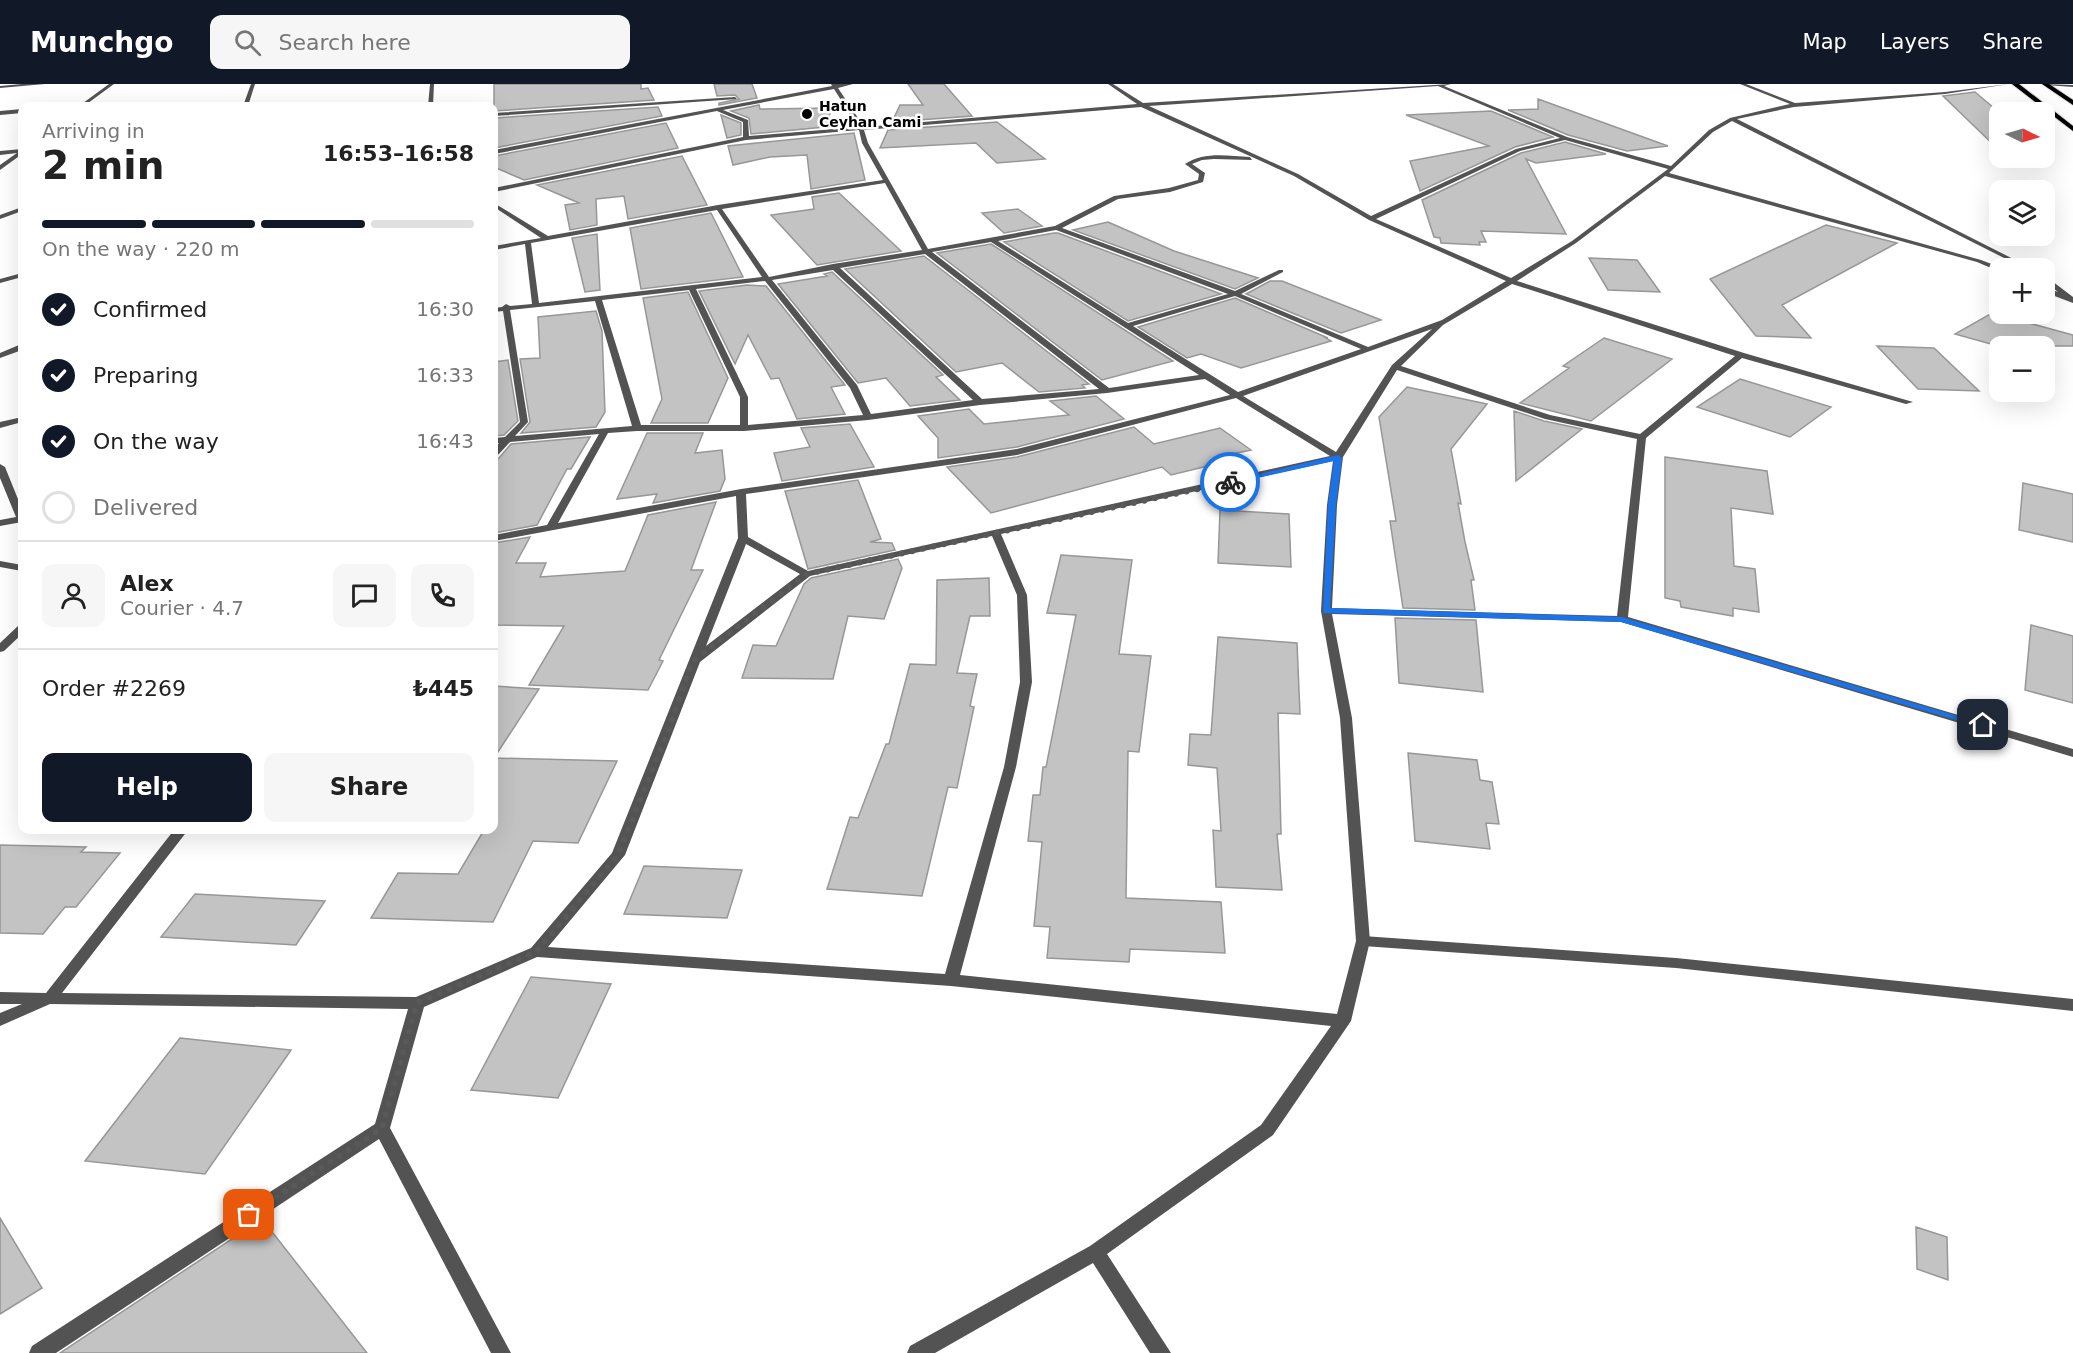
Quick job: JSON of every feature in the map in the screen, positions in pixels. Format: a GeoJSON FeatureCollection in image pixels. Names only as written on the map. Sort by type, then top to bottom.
{"type":"FeatureCollection","features":[{"type":"Feature","properties":{"kind":"main road"},"geometry":{"type":"LineString","coordinates":[[2015,84],[2073,129]]}},
{"type":"Feature","properties":{"kind":"main road"},"geometry":{"type":"LineString","coordinates":[[2045,84],[2073,103]]}},
{"type":"Feature","properties":{"kind":"street"},"geometry":{"type":"LineString","coordinates":[[0,87],[43,84]]}},
{"type":"Feature","properties":{"kind":"street"},"geometry":{"type":"LineString","coordinates":[[87,102],[112,84]]}},
{"type":"Feature","properties":{"kind":"street"},"geometry":{"type":"LineString","coordinates":[[246,102],[253,84]]}},
{"type":"Feature","properties":{"kind":"street"},"geometry":{"type":"LineString","coordinates":[[431,102],[432,84]]}},
{"type":"Feature","properties":{"kind":"street"},"geometry":{"type":"LineString","coordinates":[[498,151],[851,84]]}},
{"type":"Feature","properties":{"kind":"street"},"geometry":{"type":"LineString","coordinates":[[1110,84],[1142,105],[1296,175],[1371,219],[1511,281],[1741,356],[1909,402]]}},
{"type":"Feature","properties":{"kind":"street"},"geometry":{"type":"LineString","coordinates":[[1342,84],[1355,90]]}},
{"type":"Feature","properties":{"kind":"street"},"geometry":{"type":"LineString","coordinates":[[1437,84],[1565,138],[1672,168]]}},
{"type":"Feature","properties":{"kind":"street"},"geometry":{"type":"LineString","coordinates":[[498,189],[746,138],[1142,105],[1449,84]]}},
{"type":"Feature","properties":{"kind":"street"},"geometry":{"type":"LineString","coordinates":[[1743,84],[1794,105]]}},
{"type":"Feature","properties":{"kind":"street"},"geometry":{"type":"LineString","coordinates":[[917,1353],[1096,1252],[1267,1130],[1343,1021],[1363,941],[1346,718],[1326,611],[1332,505],[1338,458],[1395,366],[1445,322],[1574,242],[1672,168],[1711,131],[1732,119],[1794,105],[1946,93],[2007,84]]}},
{"type":"Feature","properties":{"kind":"street"},"geometry":{"type":"LineString","coordinates":[[2045,84],[2073,86]]}},
{"type":"Feature","properties":{"kind":"street"},"geometry":{"type":"LineString","coordinates":[[834,86],[861,127],[866,143],[926,251],[1107,391]]}},
{"type":"Feature","properties":{"kind":"street"},"geometry":{"type":"LineString","coordinates":[[498,115],[792,94]]}},
{"type":"Feature","properties":{"kind":"street"},"geometry":{"type":"LineString","coordinates":[[696,101],[746,121],[746,138]]}},
{"type":"Feature","properties":{"kind":"street"},"geometry":{"type":"LineString","coordinates":[[0,113],[18,111]]}},
{"type":"Feature","properties":{"kind":"street"},"geometry":{"type":"LineString","coordinates":[[1732,119],[2008,258]]}},
{"type":"Feature","properties":{"kind":"street"},"geometry":{"type":"LineString","coordinates":[[1371,219],[1518,150],[1565,138]]}},
{"type":"Feature","properties":{"kind":"street"},"geometry":{"type":"LineString","coordinates":[[0,153],[18,151]]}},
{"type":"Feature","properties":{"kind":"street"},"geometry":{"type":"LineString","coordinates":[[0,168],[18,154]]}},
{"type":"Feature","properties":{"kind":"street"},"geometry":{"type":"LineString","coordinates":[[498,309],[767,279],[1057,228],[1116,197],[1170,190],[1201,181],[1202,173],[1188,164],[1201,158],[1260,159]]}},
{"type":"Feature","properties":{"kind":"street"},"geometry":{"type":"LineString","coordinates":[[1664,174],[1989,265]]}},
{"type":"Feature","properties":{"kind":"street"},"geometry":{"type":"LineString","coordinates":[[498,247],[718,207],[886,181]]}},
{"type":"Feature","properties":{"kind":"street"},"geometry":{"type":"LineString","coordinates":[[0,207],[18,207]]}},
{"type":"Feature","properties":{"kind":"street"},"geometry":{"type":"LineString","coordinates":[[718,207],[767,279],[854,387],[868,417]]}},
{"type":"Feature","properties":{"kind":"street"},"geometry":{"type":"LineString","coordinates":[[498,208],[546,238]]}},
{"type":"Feature","properties":{"kind":"street"},"geometry":{"type":"LineString","coordinates":[[0,217],[18,209]]}},
{"type":"Feature","properties":{"kind":"street"},"geometry":{"type":"LineString","coordinates":[[1057,228],[1235,294],[1365,348]]}},
{"type":"Feature","properties":{"kind":"street"},"geometry":{"type":"LineString","coordinates":[[992,240],[1130,325],[1235,396],[1338,458]]}},
{"type":"Feature","properties":{"kind":"street"},"geometry":{"type":"LineString","coordinates":[[528,242],[535,303]]}},
{"type":"Feature","properties":{"kind":"street"},"geometry":{"type":"LineString","coordinates":[[833,266],[980,402]]}},
{"type":"Feature","properties":{"kind":"street"},"geometry":{"type":"LineString","coordinates":[[1130,325],[1235,294],[1281,270]]}},
{"type":"Feature","properties":{"kind":"street"},"geometry":{"type":"LineString","coordinates":[[0,281],[18,276]]}},
{"type":"Feature","properties":{"kind":"street"},"geometry":{"type":"LineString","coordinates":[[2055,286],[2073,301]]}},
{"type":"Feature","properties":{"kind":"street"},"geometry":{"type":"LineString","coordinates":[[692,288],[744,397],[744,428]]}},
{"type":"Feature","properties":{"kind":"street"},"geometry":{"type":"LineString","coordinates":[[2055,294],[2073,301]]}},
{"type":"Feature","properties":{"kind":"street"},"geometry":{"type":"LineString","coordinates":[[598,297],[637,428]]}},
{"type":"Feature","properties":{"kind":"street"},"geometry":{"type":"LineString","coordinates":[[498,450],[524,422],[506,306]]}},
{"type":"Feature","properties":{"kind":"street"},"geometry":{"type":"LineString","coordinates":[[498,537],[552,525],[741,492],[1017,452],[1235,396],[1365,348],[1445,322]]}},
{"type":"Feature","properties":{"kind":"street"},"geometry":{"type":"LineString","coordinates":[[0,356],[18,349]]}},
{"type":"Feature","properties":{"kind":"street"},"geometry":{"type":"LineString","coordinates":[[1622,619],[1642,437],[1741,356]]}},
{"type":"Feature","properties":{"kind":"street"},"geometry":{"type":"LineString","coordinates":[[1395,366],[1548,417],[1642,437]]}},
{"type":"Feature","properties":{"kind":"street"},"geometry":{"type":"LineString","coordinates":[[498,440],[605,430],[744,428],[868,417],[980,402],[1107,391],[1206,376]]}},
{"type":"Feature","properties":{"kind":"street"},"geometry":{"type":"LineString","coordinates":[[0,425],[18,421]]}},
{"type":"Feature","properties":{"kind":"street"},"geometry":{"type":"LineString","coordinates":[[552,525],[605,430]]}},
{"type":"Feature","properties":{"kind":"street"},"geometry":{"type":"LineString","coordinates":[[692,662],[807,574],[1338,458]]}},
{"type":"Feature","properties":{"kind":"street"},"geometry":{"type":"LineString","coordinates":[[0,467],[18,510]]}},
{"type":"Feature","properties":{"kind":"street"},"geometry":{"type":"LineString","coordinates":[[0,998],[417,1003],[536,952],[618,855],[668,731],[692,662],[743,538],[741,492]]}},
{"type":"Feature","properties":{"kind":"street"},"geometry":{"type":"LineString","coordinates":[[0,523],[18,520]]}},
{"type":"Feature","properties":{"kind":"street"},"geometry":{"type":"LineString","coordinates":[[951,980],[1010,767],[1026,682],[1022,595],[996,534]]}},
{"type":"Feature","properties":{"kind":"street"},"geometry":{"type":"LineString","coordinates":[[743,538],[807,574]]}},
{"type":"Feature","properties":{"kind":"street"},"geometry":{"type":"LineString","coordinates":[[0,564],[18,567]]}},
{"type":"Feature","properties":{"kind":"street"},"geometry":{"type":"LineString","coordinates":[[1326,611],[1622,619],[2073,753]]}},
{"type":"Feature","properties":{"kind":"street"},"geometry":{"type":"LineString","coordinates":[[0,649],[18,632]]}},
{"type":"Feature","properties":{"kind":"street"},"geometry":{"type":"LineString","coordinates":[[0,1020],[50,998],[178,834]]}},
{"type":"Feature","properties":{"kind":"street"},"geometry":{"type":"LineString","coordinates":[[1363,941],[1676,963],[2073,1005]]}},
{"type":"Feature","properties":{"kind":"street"},"geometry":{"type":"LineString","coordinates":[[536,952],[951,980],[1343,1021]]}},
{"type":"Feature","properties":{"kind":"street"},"geometry":{"type":"LineString","coordinates":[[39,1353],[382,1128],[417,1003]]}},
{"type":"Feature","properties":{"kind":"street"},"geometry":{"type":"LineString","coordinates":[[382,1128],[501,1353]]}},
{"type":"Feature","properties":{"kind":"street"},"geometry":{"type":"LineString","coordinates":[[1096,1252],[1161,1353]]}},
{"type":"Feature","properties":{"kind":"building"},"geometry":{"type":"Polygon","coordinates":[[[494,84],[641,84],[641,89],[648,88],[654,100],[498,111],[498,102],[494,102],[494,84]]]}},
{"type":"Feature","properties":{"kind":"building"},"geometry":{"type":"Polygon","coordinates":[[[714,84],[752,84],[757,98],[719,105],[719,103],[739,99],[735,95],[717,96],[714,84]]]}},
{"type":"Feature","properties":{"kind":"building"},"geometry":{"type":"Polygon","coordinates":[[[908,84],[944,84],[972,116],[892,122],[900,105],[923,105],[908,84]]]}},
{"type":"Feature","properties":{"kind":"building"},"geometry":{"type":"Polygon","coordinates":[[[1975,92],[1989,104],[1989,140],[1943,96],[1975,92]]]}},
{"type":"Feature","properties":{"kind":"building"},"geometry":{"type":"Polygon","coordinates":[[[1538,99],[1668,146],[1627,151],[1568,135],[1508,110],[1538,109],[1538,99]]]}},
{"type":"Feature","properties":{"kind":"building"},"geometry":{"type":"Polygon","coordinates":[[[759,105],[760,109],[832,108],[825,127],[751,134],[749,118],[731,111],[759,105]]]}},
{"type":"Feature","properties":{"kind":"building"},"geometry":{"type":"Polygon","coordinates":[[[658,107],[662,116],[498,147],[498,118],[658,107]]]}},
{"type":"Feature","properties":{"kind":"building"},"geometry":{"type":"Polygon","coordinates":[[[1491,111],[1553,137],[1515,147],[1420,191],[1410,161],[1489,146],[1406,115],[1491,111]]]}},
{"type":"Feature","properties":{"kind":"building"},"geometry":{"type":"Polygon","coordinates":[[[721,115],[741,123],[741,135],[727,138],[721,115]]]}},
{"type":"Feature","properties":{"kind":"building"},"geometry":{"type":"Polygon","coordinates":[[[997,122],[1045,159],[997,163],[976,143],[880,148],[888,130],[997,122]]]}},
{"type":"Feature","properties":{"kind":"building"},"geometry":{"type":"Polygon","coordinates":[[[666,123],[678,148],[524,180],[498,169],[498,155],[666,123]]]}},
{"type":"Feature","properties":{"kind":"building"},"geometry":{"type":"Polygon","coordinates":[[[854,133],[865,180],[811,189],[807,155],[770,157],[733,165],[728,146],[854,133]]]}},
{"type":"Feature","properties":{"kind":"building"},"geometry":{"type":"Polygon","coordinates":[[[1565,142],[1606,154],[1536,163],[1526,159],[1566,234],[1481,231],[1486,242],[1479,242],[1480,245],[1441,243],[1440,238],[1434,237],[1422,200],[1521,153],[1565,142]]]}},
{"type":"Feature","properties":{"kind":"building"},"geometry":{"type":"Polygon","coordinates":[[[682,156],[707,205],[628,219],[624,196],[596,199],[597,225],[570,230],[565,205],[579,203],[537,185],[682,156]]]}},
{"type":"Feature","properties":{"kind":"building"},"geometry":{"type":"Polygon","coordinates":[[[839,193],[901,251],[817,265],[771,215],[814,209],[812,197],[839,193]]]}},
{"type":"Feature","properties":{"kind":"building"},"geometry":{"type":"Polygon","coordinates":[[[1018,209],[1042,226],[1004,233],[982,213],[1018,209]]]}},
{"type":"Feature","properties":{"kind":"building"},"geometry":{"type":"Polygon","coordinates":[[[711,213],[743,277],[641,289],[630,228],[711,213]]]}},
{"type":"Feature","properties":{"kind":"building"},"geometry":{"type":"Polygon","coordinates":[[[1108,222],[1174,251],[1258,278],[1235,289],[1073,230],[1108,222]]]}},
{"type":"Feature","properties":{"kind":"building"},"geometry":{"type":"Polygon","coordinates":[[[1826,225],[1897,243],[1782,305],[1811,338],[1756,336],[1710,279],[1826,225]]]}},
{"type":"Feature","properties":{"kind":"building"},"geometry":{"type":"Polygon","coordinates":[[[1054,233],[1221,294],[1128,321],[1004,242],[1054,233]]]}},
{"type":"Feature","properties":{"kind":"building"},"geometry":{"type":"Polygon","coordinates":[[[597,234],[600,290],[585,292],[572,238],[597,234]]]}},
{"type":"Feature","properties":{"kind":"building"},"geometry":{"type":"Polygon","coordinates":[[[991,244],[1173,361],[1102,380],[937,253],[991,244]]]}},
{"type":"Feature","properties":{"kind":"building"},"geometry":{"type":"Polygon","coordinates":[[[924,256],[1089,384],[1082,385],[1085,388],[1039,392],[1002,363],[956,372],[845,269],[924,256]]]}},
{"type":"Feature","properties":{"kind":"building"},"geometry":{"type":"Polygon","coordinates":[[[1589,258],[1637,260],[1660,292],[1608,290],[1589,258]]]}},
{"type":"Feature","properties":{"kind":"building"},"geometry":{"type":"Polygon","coordinates":[[[832,272],[943,375],[936,377],[960,400],[910,406],[886,378],[858,383],[778,284],[827,276],[824,274],[832,272]]]}},
{"type":"Feature","properties":{"kind":"building"},"geometry":{"type":"Polygon","coordinates":[[[1270,281],[1282,281],[1381,320],[1341,333],[1246,294],[1270,281]]]}},
{"type":"Feature","properties":{"kind":"building"},"geometry":{"type":"Polygon","coordinates":[[[747,285],[766,286],[845,385],[831,387],[845,414],[797,419],[779,378],[771,379],[748,335],[735,364],[699,291],[747,285]]]}},
{"type":"Feature","properties":{"kind":"building"},"geometry":{"type":"Polygon","coordinates":[[[688,292],[728,378],[708,423],[651,423],[662,399],[643,298],[688,292]]]}},
{"type":"Feature","properties":{"kind":"building"},"geometry":{"type":"Polygon","coordinates":[[[1235,298],[1331,341],[1241,368],[1201,354],[1187,358],[1138,327],[1235,298]]]}},
{"type":"Feature","properties":{"kind":"building"},"geometry":{"type":"Polygon","coordinates":[[[596,311],[602,331],[605,412],[596,427],[521,433],[530,422],[520,359],[540,358],[538,317],[596,311]]]}},
{"type":"Feature","properties":{"kind":"building"},"geometry":{"type":"Polygon","coordinates":[[[1989,315],[1989,324],[2032,324],[2073,335],[2073,346],[2055,346],[2055,336],[1989,336],[1989,343],[1955,334],[1989,315]]]}},
{"type":"Feature","properties":{"kind":"building"},"geometry":{"type":"Polygon","coordinates":[[[1604,338],[1672,359],[1591,421],[1520,403],[1569,368],[1563,366],[1604,338]]]}},
{"type":"Feature","properties":{"kind":"building"},"geometry":{"type":"Polygon","coordinates":[[[1877,346],[1934,348],[1979,391],[1918,389],[1877,346]]]}},
{"type":"Feature","properties":{"kind":"building"},"geometry":{"type":"Polygon","coordinates":[[[508,360],[518,421],[504,435],[498,436],[498,361],[508,360]]]}},
{"type":"Feature","properties":{"kind":"building"},"geometry":{"type":"Polygon","coordinates":[[[1740,379],[1831,407],[1790,437],[1697,407],[1740,379]]]}},
{"type":"Feature","properties":{"kind":"building"},"geometry":{"type":"Polygon","coordinates":[[[1407,387],[1487,404],[1451,449],[1461,504],[1458,503],[1474,580],[1471,580],[1475,610],[1403,608],[1390,521],[1396,521],[1379,417],[1407,387]]]}},
{"type":"Feature","properties":{"kind":"building"},"geometry":{"type":"Polygon","coordinates":[[[1096,396],[1124,419],[1017,447],[938,458],[938,438],[918,416],[969,409],[984,424],[1069,415],[1050,401],[1096,396]]]}},
{"type":"Feature","properties":{"kind":"building"},"geometry":{"type":"Polygon","coordinates":[[[1514,411],[1544,421],[1582,429],[1516,481],[1514,411]]]}},
{"type":"Feature","properties":{"kind":"building"},"geometry":{"type":"Polygon","coordinates":[[[850,424],[874,467],[782,481],[774,453],[810,447],[801,428],[850,424]]]}},
{"type":"Feature","properties":{"kind":"building"},"geometry":{"type":"Polygon","coordinates":[[[1134,427],[1154,444],[1220,428],[1251,450],[1237,453],[1241,456],[1216,464],[1171,475],[1162,467],[991,513],[947,467],[1017,457],[1134,427]]]}},
{"type":"Feature","properties":{"kind":"building"},"geometry":{"type":"Polygon","coordinates":[[[647,433],[703,433],[695,453],[722,450],[725,479],[720,491],[653,503],[657,494],[617,499],[647,433]]]}},
{"type":"Feature","properties":{"kind":"building"},"geometry":{"type":"Polygon","coordinates":[[[590,437],[571,469],[567,469],[537,525],[498,532],[498,458],[511,444],[590,437]]]}},
{"type":"Feature","properties":{"kind":"building"},"geometry":{"type":"Polygon","coordinates":[[[1665,457],[1767,471],[1773,514],[1731,508],[1734,566],[1755,569],[1759,612],[1733,608],[1733,616],[1681,607],[1680,601],[1665,598],[1665,457]]]}},
{"type":"Feature","properties":{"kind":"building"},"geometry":{"type":"Polygon","coordinates":[[[858,480],[881,539],[870,542],[892,543],[895,550],[808,569],[785,491],[858,480]]]}},
{"type":"Feature","properties":{"kind":"building"},"geometry":{"type":"Polygon","coordinates":[[[2023,483],[2073,494],[2073,542],[2019,530],[2023,483]]]}},
{"type":"Feature","properties":{"kind":"building"},"geometry":{"type":"Polygon","coordinates":[[[716,502],[691,570],[703,570],[659,660],[663,661],[648,690],[529,685],[564,626],[498,625],[498,542],[530,537],[516,563],[546,563],[540,577],[625,571],[648,515],[716,502]]]}},
{"type":"Feature","properties":{"kind":"building"},"geometry":{"type":"Polygon","coordinates":[[[1220,510],[1289,514],[1291,567],[1218,563],[1220,510]]]}},
{"type":"Feature","properties":{"kind":"building"},"geometry":{"type":"Polygon","coordinates":[[[1061,555],[1132,560],[1119,654],[1151,656],[1139,752],[1128,751],[1126,898],[1221,902],[1225,953],[1130,949],[1129,962],[1047,958],[1050,927],[1034,926],[1042,842],[1028,841],[1033,795],[1040,795],[1043,767],[1046,767],[1076,615],[1047,613],[1061,555]]]}},
{"type":"Feature","properties":{"kind":"building"},"geometry":{"type":"Polygon","coordinates":[[[898,559],[902,568],[884,619],[848,616],[833,679],[742,678],[753,645],[776,646],[804,584],[811,578],[898,559]]]}},
{"type":"Feature","properties":{"kind":"building"},"geometry":{"type":"Polygon","coordinates":[[[989,578],[990,616],[970,616],[957,673],[977,674],[970,706],[974,707],[957,788],[948,787],[922,896],[827,889],[850,817],[858,818],[886,744],[889,744],[910,664],[936,665],[937,580],[989,578]]]}},
{"type":"Feature","properties":{"kind":"building"},"geometry":{"type":"Polygon","coordinates":[[[1395,618],[1476,620],[1483,692],[1399,683],[1395,618]]]}},
{"type":"Feature","properties":{"kind":"building"},"geometry":{"type":"Polygon","coordinates":[[[2031,625],[2073,636],[2073,703],[2025,690],[2031,625]]]}},
{"type":"Feature","properties":{"kind":"building"},"geometry":{"type":"Polygon","coordinates":[[[1218,637],[1297,643],[1300,714],[1278,713],[1281,834],[1277,834],[1282,890],[1216,887],[1213,830],[1221,831],[1217,768],[1188,765],[1190,734],[1211,735],[1218,637]]]}},
{"type":"Feature","properties":{"kind":"building"},"geometry":{"type":"Polygon","coordinates":[[[498,686],[539,689],[498,752],[498,686]]]}},
{"type":"Feature","properties":{"kind":"building"},"geometry":{"type":"Polygon","coordinates":[[[1408,753],[1477,760],[1480,780],[1492,782],[1499,824],[1486,823],[1490,849],[1415,841],[1408,753]]]}},
{"type":"Feature","properties":{"kind":"building"},"geometry":{"type":"Polygon","coordinates":[[[498,758],[617,761],[578,843],[533,841],[493,922],[371,918],[398,873],[458,874],[482,834],[498,834],[498,758]]]}},
{"type":"Feature","properties":{"kind":"building"},"geometry":{"type":"Polygon","coordinates":[[[0,845],[86,847],[81,852],[120,853],[76,907],[65,907],[43,934],[0,933],[0,845]]]}},
{"type":"Feature","properties":{"kind":"building"},"geometry":{"type":"Polygon","coordinates":[[[644,866],[742,870],[727,918],[624,914],[644,866]]]}},
{"type":"Feature","properties":{"kind":"building"},"geometry":{"type":"Polygon","coordinates":[[[195,894],[325,901],[296,945],[161,937],[195,894]]]}},
{"type":"Feature","properties":{"kind":"building"},"geometry":{"type":"Polygon","coordinates":[[[531,977],[611,984],[558,1098],[471,1090],[531,977]]]}},
{"type":"Feature","properties":{"kind":"building"},"geometry":{"type":"Polygon","coordinates":[[[180,1038],[291,1050],[205,1174],[85,1161],[180,1038]]]}},
{"type":"Feature","properties":{"kind":"building"},"geometry":{"type":"Polygon","coordinates":[[[0,1218],[42,1288],[0,1314],[0,1218]]]}},
{"type":"Feature","properties":{"kind":"building"},"geometry":{"type":"Polygon","coordinates":[[[262,1219],[367,1353],[60,1353],[262,1219]]]}},
{"type":"Feature","properties":{"kind":"building"},"geometry":{"type":"Polygon","coordinates":[[[1916,1227],[1947,1237],[1948,1280],[1917,1269],[1916,1227]]]}},
{"type":"Feature","properties":{"kind":"way so far"},"geometry":{"type":"LineString","coordinates":[[249,1215],[382,1128],[417,1003],[536,952],[618,855],[668,731],[692,662],[807,574],[1230,482]]}},
{"type":"Feature","properties":{"kind":"place","name":"Hatun Ceyhan Cami"},"geometry":{"type":"Point","coordinates":[807,114]}},
{"type":"Feature","properties":{"kind":"route"},"geometry":{"type":"LineString","coordinates":[[1230,482],[1338,458],[1332,505],[1326,611],[1622,619],[1983,725]]}}]}
